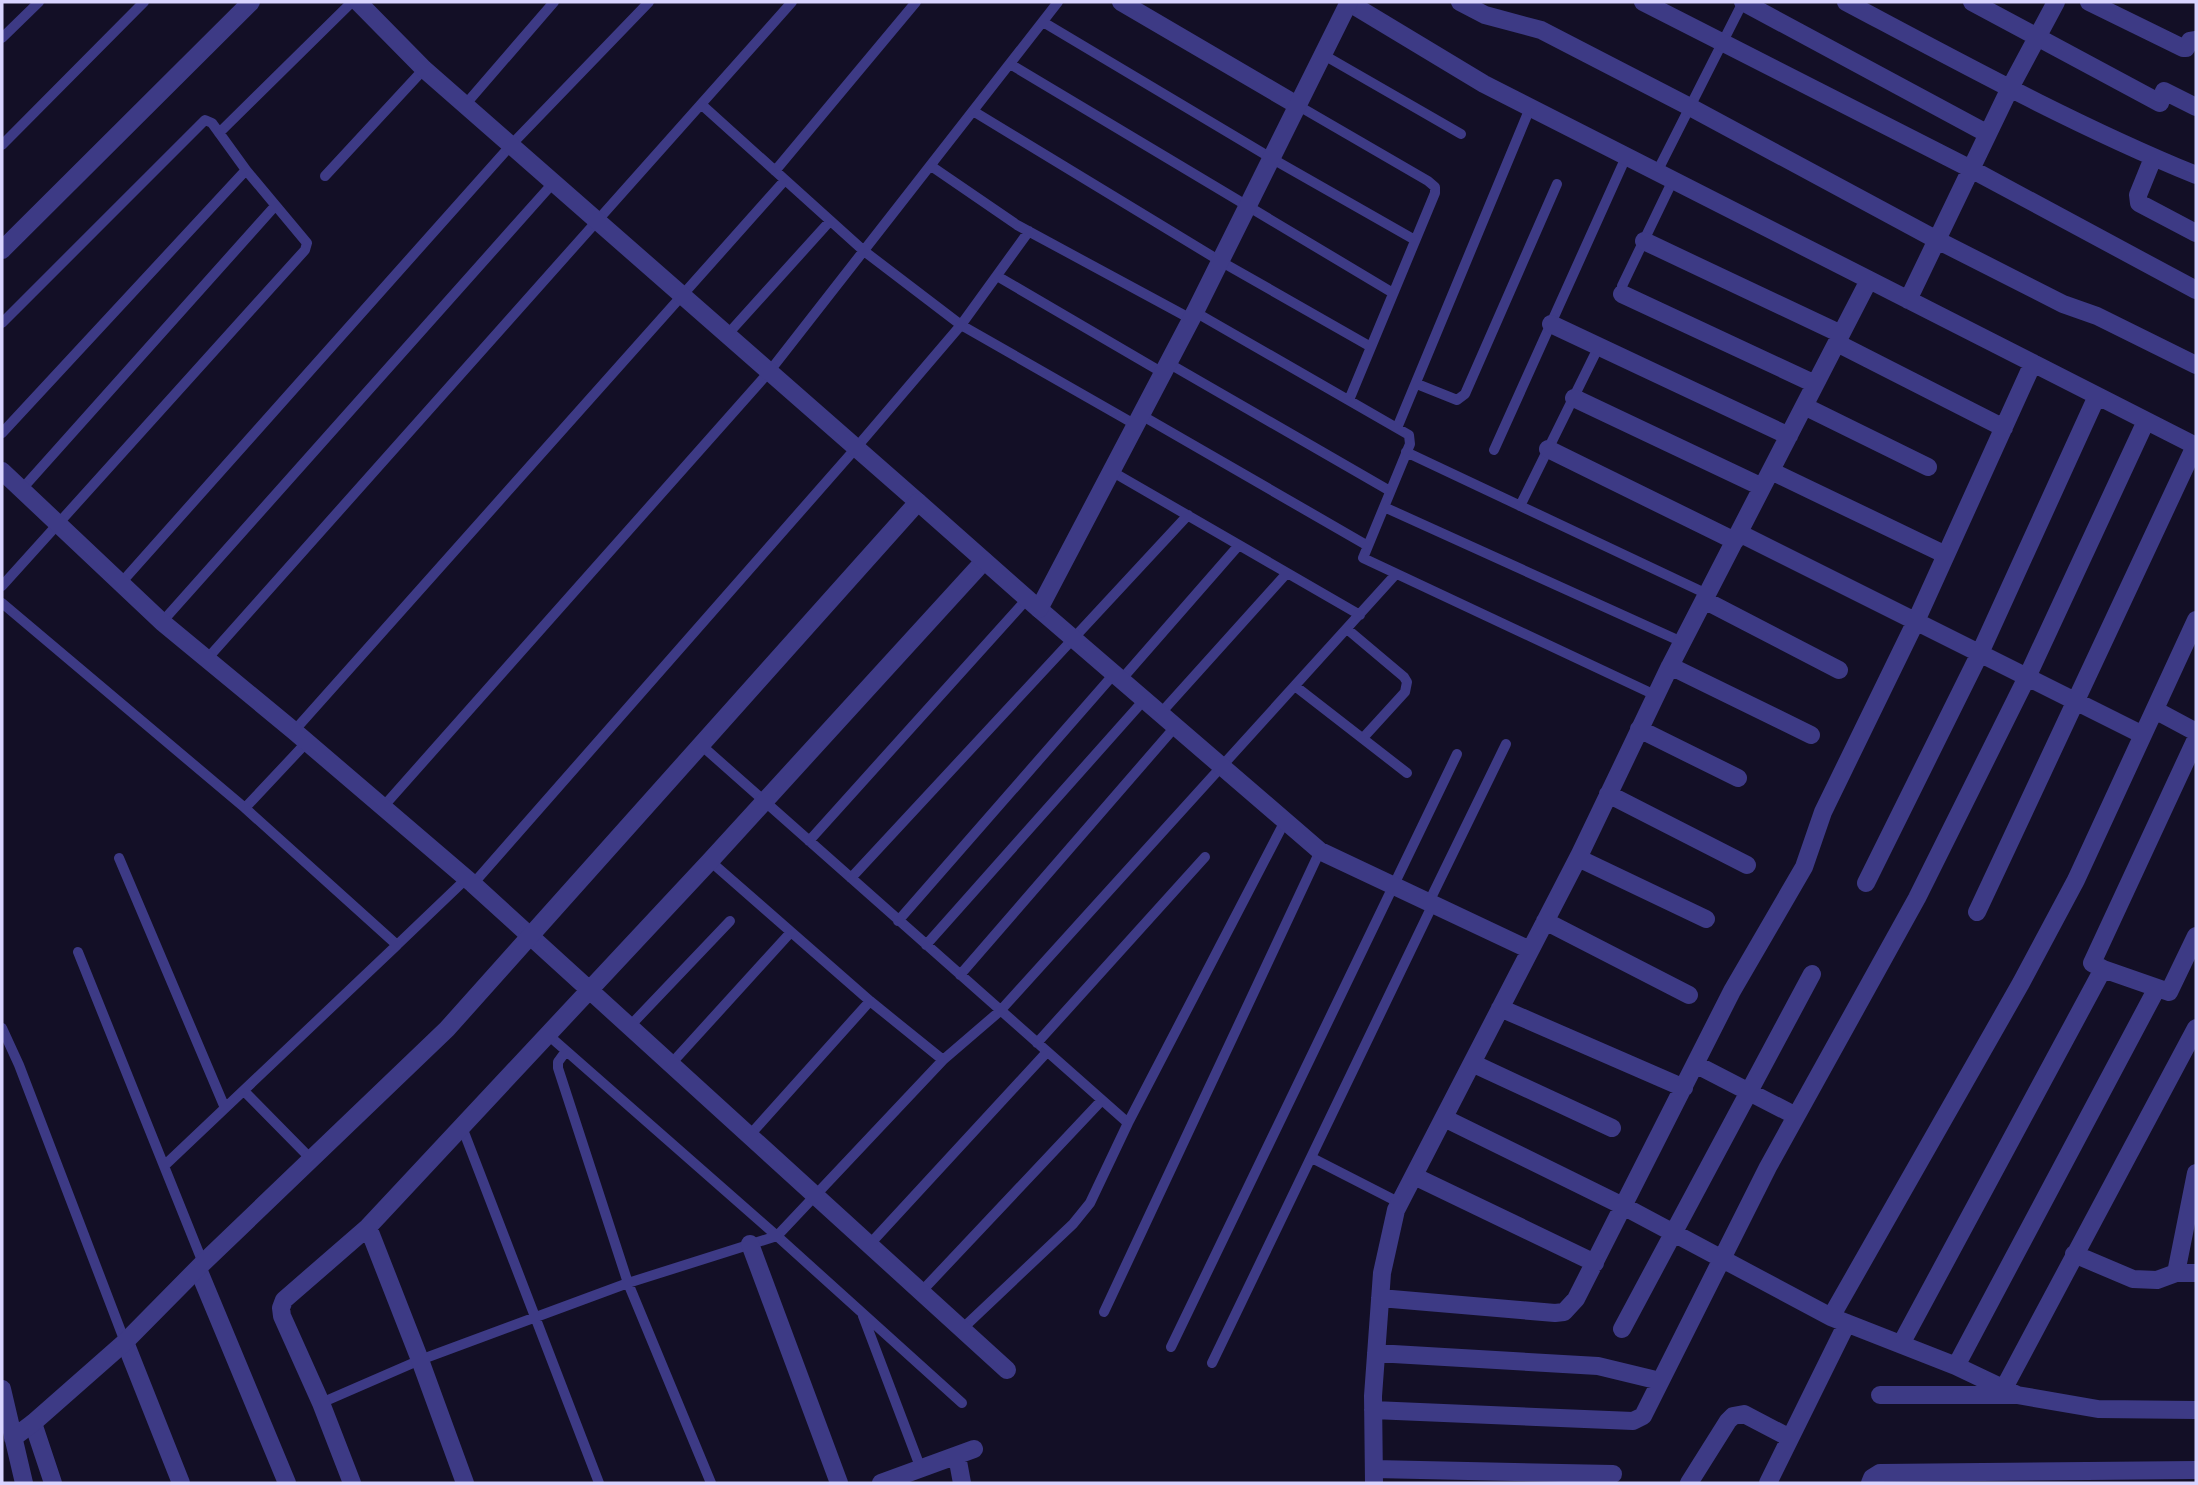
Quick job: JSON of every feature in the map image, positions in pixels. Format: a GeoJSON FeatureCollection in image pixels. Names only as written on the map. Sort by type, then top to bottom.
{"type":"FeatureCollection","features":[{"type":"Feature","properties":{"kind":"street"},"geometry":{"type":"LineString","coordinates":[[2,250],[251,2]]}},
{"type":"Feature","properties":{"kind":"street"},"geometry":{"type":"LineString","coordinates":[[358,2],[424,69],[1073,639],[1320,851],[1530,950]]}},
{"type":"Feature","properties":{"kind":"street"},"geometry":{"type":"LineString","coordinates":[[1121,2],[1297,105]]}},
{"type":"Feature","properties":{"kind":"street"},"geometry":{"type":"LineString","coordinates":[[1033,604],[1111,471],[1193,316],[1348,2],[1484,84],[2195,446],[1977,912]]}},
{"type":"Feature","properties":{"kind":"street"},"geometry":{"type":"LineString","coordinates":[[1461,2],[1485,15],[1541,30],[1937,240],[2063,304],[2097,316],[2196,365]]}},
{"type":"Feature","properties":{"kind":"street"},"geometry":{"type":"LineString","coordinates":[[1643,2],[1971,169],[2196,290]]}},
{"type":"Feature","properties":{"kind":"street"},"geometry":{"type":"LineString","coordinates":[[1743,2],[1988,134]]}},
{"type":"Feature","properties":{"kind":"street"},"geometry":{"type":"LineString","coordinates":[[1846,2],[2010,89],[2153,158],[2196,175]]}},
{"type":"Feature","properties":{"kind":"street"},"geometry":{"type":"LineString","coordinates":[[1972,2],[2160,103],[2164,91],[2196,107]]}},
{"type":"Feature","properties":{"kind":"street"},"geometry":{"type":"LineString","coordinates":[[1908,300],[2010,89],[2056,2]]}},
{"type":"Feature","properties":{"kind":"street"},"geometry":{"type":"LineString","coordinates":[[2090,2],[2183,48],[2186,48],[2190,41],[2196,40]]}},
{"type":"Feature","properties":{"kind":"street"},"geometry":{"type":"LineString","coordinates":[[2153,158],[2138,195],[2140,203],[2196,233]]}},
{"type":"Feature","properties":{"kind":"street"},"geometry":{"type":"LineString","coordinates":[[1644,241],[1839,338],[2004,428]]}},
{"type":"Feature","properties":{"kind":"street"},"geometry":{"type":"LineString","coordinates":[[1614,1474],[1374,1476],[1373,1409],[1382,1273],[1396,1210],[1578,858],[1655,695],[1869,280]]}},
{"type":"Feature","properties":{"kind":"street"},"geometry":{"type":"LineString","coordinates":[[1622,294],[1815,384]]}},
{"type":"Feature","properties":{"kind":"street"},"geometry":{"type":"LineString","coordinates":[[1552,324],[1789,436]]}},
{"type":"Feature","properties":{"kind":"street"},"geometry":{"type":"LineString","coordinates":[[1380,1298],[1555,1313],[1564,1312],[1576,1299],[1731,991],[1804,867],[1823,812],[1916,621],[2033,363]]}},
{"type":"Feature","properties":{"kind":"street"},"geometry":{"type":"LineString","coordinates":[[1866,883],[1980,653],[2097,396]]}},
{"type":"Feature","properties":{"kind":"street"},"geometry":{"type":"LineString","coordinates":[[1574,398],[1946,555]]}},
{"type":"Feature","properties":{"kind":"street"},"geometry":{"type":"LineString","coordinates":[[1804,405],[1928,467]]}},
{"type":"Feature","properties":{"kind":"street"},"geometry":{"type":"LineString","coordinates":[[1373,1409],[1633,1421],[1643,1416],[1768,1167],[1917,898],[2027,677],[2146,421]]}},
{"type":"Feature","properties":{"kind":"street"},"geometry":{"type":"LineString","coordinates":[[1548,449],[1916,621],[2143,735]]}},
{"type":"Feature","properties":{"kind":"street"},"geometry":{"type":"LineString","coordinates":[[2,471],[162,622],[470,881],[1007,1370]]}},
{"type":"Feature","properties":{"kind":"street"},"geometry":{"type":"LineString","coordinates":[[13,1438],[125,1342],[200,1266],[447,1029],[918,502]]}},
{"type":"Feature","properties":{"kind":"street"},"geometry":{"type":"LineString","coordinates":[[352,1483],[321,1403],[282,1316],[281,1308],[289,1294],[368,1227],[764,802],[984,561]]}},
{"type":"Feature","properties":{"kind":"street"},"geometry":{"type":"LineString","coordinates":[[1706,597],[1839,670]]}},
{"type":"Feature","properties":{"kind":"street"},"geometry":{"type":"LineString","coordinates":[[1768,1483],[1790,1438],[1839,1320],[2076,880],[2196,620]]}},
{"type":"Feature","properties":{"kind":"street"},"geometry":{"type":"LineString","coordinates":[[1670,666],[1811,735]]}},
{"type":"Feature","properties":{"kind":"street"},"geometry":{"type":"LineString","coordinates":[[2155,710],[2196,732]]}},
{"type":"Feature","properties":{"kind":"street"},"geometry":{"type":"LineString","coordinates":[[1639,729],[1738,778]]}},
{"type":"Feature","properties":{"kind":"street"},"geometry":{"type":"LineString","coordinates":[[2196,739],[2093,961],[2095,966],[2103,970],[2169,991],[2196,936]]}},
{"type":"Feature","properties":{"kind":"street"},"geometry":{"type":"LineString","coordinates":[[1608,794],[1747,865]]}},
{"type":"Feature","properties":{"kind":"street"},"geometry":{"type":"LineString","coordinates":[[1578,858],[1706,919]]}},
{"type":"Feature","properties":{"kind":"street"},"geometry":{"type":"LineString","coordinates":[[1545,921],[1689,995]]}},
{"type":"Feature","properties":{"kind":"street"},"geometry":{"type":"LineString","coordinates":[[1901,1344],[2103,970]]}},
{"type":"Feature","properties":{"kind":"street"},"geometry":{"type":"LineString","coordinates":[[1622,1329],[1812,974]]}},
{"type":"Feature","properties":{"kind":"street"},"geometry":{"type":"LineString","coordinates":[[1956,1366],[2157,988]]}},
{"type":"Feature","properties":{"kind":"street"},"geometry":{"type":"LineString","coordinates":[[1500,1008],[1684,1088]]}},
{"type":"Feature","properties":{"kind":"street"},"geometry":{"type":"LineString","coordinates":[[2011,1392],[2074,1254],[2194,1038]]}},
{"type":"Feature","properties":{"kind":"street"},"geometry":{"type":"LineString","coordinates":[[1472,1063],[1612,1128]]}},
{"type":"Feature","properties":{"kind":"street"},"geometry":{"type":"LineString","coordinates":[[1695,1064],[1796,1116]]}},
{"type":"Feature","properties":{"kind":"street"},"geometry":{"type":"LineString","coordinates":[[1444,1118],[1623,1206],[1839,1320],[1956,1366],[2011,1392]]}},
{"type":"Feature","properties":{"kind":"street"},"geometry":{"type":"LineString","coordinates":[[2176,1273],[2196,1173]]}},
{"type":"Feature","properties":{"kind":"street"},"geometry":{"type":"LineString","coordinates":[[1414,1176],[1595,1263]]}},
{"type":"Feature","properties":{"kind":"street"},"geometry":{"type":"LineString","coordinates":[[368,1227],[465,1483]]}},
{"type":"Feature","properties":{"kind":"street"},"geometry":{"type":"LineString","coordinates":[[751,1244],[839,1483]]}},
{"type":"Feature","properties":{"kind":"street"},"geometry":{"type":"LineString","coordinates":[[2074,1254],[2133,1279],[2157,1280],[2176,1273],[2196,1273]]}},
{"type":"Feature","properties":{"kind":"street"},"geometry":{"type":"LineString","coordinates":[[200,1266],[287,1483]]}},
{"type":"Feature","properties":{"kind":"street"},"geometry":{"type":"LineString","coordinates":[[125,1342],[181,1483]]}},
{"type":"Feature","properties":{"kind":"street"},"geometry":{"type":"LineString","coordinates":[[1376,1353],[1598,1366],[1660,1381]]}},
{"type":"Feature","properties":{"kind":"street"},"geometry":{"type":"LineString","coordinates":[[2,1389],[24,1483]]}},
{"type":"Feature","properties":{"kind":"street"},"geometry":{"type":"LineString","coordinates":[[1880,1395],[2011,1392],[2098,1409],[2196,1410]]}},
{"type":"Feature","properties":{"kind":"street"},"geometry":{"type":"LineString","coordinates":[[1689,1483],[1728,1421],[1738,1413],[1790,1438]]}},
{"type":"Feature","properties":{"kind":"street"},"geometry":{"type":"LineString","coordinates":[[33,1423],[53,1483]]}},
{"type":"Feature","properties":{"kind":"street"},"geometry":{"type":"LineString","coordinates":[[881,1483],[974,1449]]}},
{"type":"Feature","properties":{"kind":"street"},"geometry":{"type":"LineString","coordinates":[[957,1455],[962,1483]]}},
{"type":"Feature","properties":{"kind":"street"},"geometry":{"type":"LineString","coordinates":[[1870,1483],[1872,1478],[1880,1473],[2196,1470]]}},
{"type":"Feature","properties":{"kind":"lane"},"geometry":{"type":"LineString","coordinates":[[2,38],[39,2]]}},
{"type":"Feature","properties":{"kind":"lane"},"geometry":{"type":"LineString","coordinates":[[2,145],[144,2]]}},
{"type":"Feature","properties":{"kind":"lane"},"geometry":{"type":"LineString","coordinates":[[219,133],[352,2]]}},
{"type":"Feature","properties":{"kind":"lane"},"geometry":{"type":"LineString","coordinates":[[465,104],[554,2]]}},
{"type":"Feature","properties":{"kind":"lane"},"geometry":{"type":"LineString","coordinates":[[121,583],[511,145],[649,2]]}},
{"type":"Feature","properties":{"kind":"lane"},"geometry":{"type":"LineString","coordinates":[[207,659],[792,2]]}},
{"type":"Feature","properties":{"kind":"lane"},"geometry":{"type":"LineString","coordinates":[[775,171],[916,2]]}},
{"type":"Feature","properties":{"kind":"lane"},"geometry":{"type":"LineString","coordinates":[[383,807],[769,372],[1058,2]]}},
{"type":"Feature","properties":{"kind":"lane"},"geometry":{"type":"LineString","coordinates":[[1622,294],[1622,286],[1644,241],[1690,107],[1743,2]]}},
{"type":"Feature","properties":{"kind":"lane"},"geometry":{"type":"LineString","coordinates":[[1043,22],[1415,240]]}},
{"type":"Feature","properties":{"kind":"lane"},"geometry":{"type":"LineString","coordinates":[[1322,54],[1461,134]]}},
{"type":"Feature","properties":{"kind":"lane"},"geometry":{"type":"LineString","coordinates":[[1010,64],[1393,293]]}},
{"type":"Feature","properties":{"kind":"lane"},"geometry":{"type":"LineString","coordinates":[[325,176],[424,69]]}},
{"type":"Feature","properties":{"kind":"lane"},"geometry":{"type":"LineString","coordinates":[[702,105],[864,251],[961,326],[1368,546]]}},
{"type":"Feature","properties":{"kind":"lane"},"geometry":{"type":"LineString","coordinates":[[1297,105],[1433,184],[1435,193],[1349,400]]}},
{"type":"Feature","properties":{"kind":"lane"},"geometry":{"type":"LineString","coordinates":[[1397,428],[1530,108]]}},
{"type":"Feature","properties":{"kind":"lane"},"geometry":{"type":"LineString","coordinates":[[974,111],[1220,261],[1371,347]]}},
{"type":"Feature","properties":{"kind":"lane"},"geometry":{"type":"LineString","coordinates":[[2,323],[205,120],[212,122],[246,170],[307,243],[305,250],[2,586]]}},
{"type":"Feature","properties":{"kind":"lane"},"geometry":{"type":"LineString","coordinates":[[1494,450],[1626,157]]}},
{"type":"Feature","properties":{"kind":"lane"},"geometry":{"type":"LineString","coordinates":[[931,166],[1029,231],[1193,316],[1409,435],[1410,443],[1363,558],[1655,695]]}},
{"type":"Feature","properties":{"kind":"lane"},"geometry":{"type":"LineString","coordinates":[[2,433],[246,170]]}},
{"type":"Feature","properties":{"kind":"lane"},"geometry":{"type":"LineString","coordinates":[[245,808],[300,737],[785,180]]}},
{"type":"Feature","properties":{"kind":"lane"},"geometry":{"type":"LineString","coordinates":[[162,622],[554,182]]}},
{"type":"Feature","properties":{"kind":"lane"},"geometry":{"type":"LineString","coordinates":[[1416,384],[1457,400],[1465,394],[1557,184]]}},
{"type":"Feature","properties":{"kind":"lane"},"geometry":{"type":"LineString","coordinates":[[22,489],[275,206]]}},
{"type":"Feature","properties":{"kind":"lane"},"geometry":{"type":"LineString","coordinates":[[727,335],[830,221]]}},
{"type":"Feature","properties":{"kind":"lane"},"geometry":{"type":"LineString","coordinates":[[164,1166],[397,945],[470,881],[856,448],[961,326],[1029,231]]}},
{"type":"Feature","properties":{"kind":"lane"},"geometry":{"type":"LineString","coordinates":[[997,276],[1390,491]]}},
{"type":"Feature","properties":{"kind":"lane"},"geometry":{"type":"LineString","coordinates":[[1520,506],[1599,346]]}},
{"type":"Feature","properties":{"kind":"lane"},"geometry":{"type":"LineString","coordinates":[[1406,452],[1706,597]]}},
{"type":"Feature","properties":{"kind":"lane"},"geometry":{"type":"LineString","coordinates":[[1111,471],[1360,615]]}},
{"type":"Feature","properties":{"kind":"lane"},"geometry":{"type":"LineString","coordinates":[[1384,507],[1682,642]]}},
{"type":"Feature","properties":{"kind":"lane"},"geometry":{"type":"LineString","coordinates":[[850,878],[1188,515]]}},
{"type":"Feature","properties":{"kind":"lane"},"geometry":{"type":"LineString","coordinates":[[898,920],[1239,545]]}},
{"type":"Feature","properties":{"kind":"lane"},"geometry":{"type":"LineString","coordinates":[[1160,714],[1287,573]]}},
{"type":"Feature","properties":{"kind":"lane"},"geometry":{"type":"LineString","coordinates":[[321,1403],[420,1360],[628,1283],[777,1236],[943,1060],[1000,1011],[1396,574]]}},
{"type":"Feature","properties":{"kind":"lane"},"geometry":{"type":"LineString","coordinates":[[2,603],[245,808],[397,945]]}},
{"type":"Feature","properties":{"kind":"lane"},"geometry":{"type":"LineString","coordinates":[[809,841],[1033,604]]}},
{"type":"Feature","properties":{"kind":"lane"},"geometry":{"type":"LineString","coordinates":[[1347,629],[1407,682],[1405,692],[1363,738]]}},
{"type":"Feature","properties":{"kind":"lane"},"geometry":{"type":"LineString","coordinates":[[1295,686],[1407,773]]}},
{"type":"Feature","properties":{"kind":"lane"},"geometry":{"type":"LineString","coordinates":[[926,945],[1144,700]]}},
{"type":"Feature","properties":{"kind":"lane"},"geometry":{"type":"LineString","coordinates":[[960,975],[1175,727]]}},
{"type":"Feature","properties":{"kind":"lane"},"geometry":{"type":"LineString","coordinates":[[1212,1363],[1312,1158],[1506,744]]}},
{"type":"Feature","properties":{"kind":"lane"},"geometry":{"type":"LineString","coordinates":[[701,745],[1128,1123]]}},
{"type":"Feature","properties":{"kind":"lane"},"geometry":{"type":"LineString","coordinates":[[1171,1347],[1457,754]]}},
{"type":"Feature","properties":{"kind":"lane"},"geometry":{"type":"LineString","coordinates":[[962,1329],[1084,1213],[1285,821]]}},
{"type":"Feature","properties":{"kind":"lane"},"geometry":{"type":"LineString","coordinates":[[1104,1312],[1320,851]]}},
{"type":"Feature","properties":{"kind":"lane"},"geometry":{"type":"LineString","coordinates":[[1037,1043],[1205,857]]}},
{"type":"Feature","properties":{"kind":"lane"},"geometry":{"type":"LineString","coordinates":[[119,858],[225,1108]]}},
{"type":"Feature","properties":{"kind":"lane"},"geometry":{"type":"LineString","coordinates":[[710,860],[870,1001],[943,1060]]}},
{"type":"Feature","properties":{"kind":"lane"},"geometry":{"type":"LineString","coordinates":[[629,1027],[730,920]]}},
{"type":"Feature","properties":{"kind":"lane"},"geometry":{"type":"LineString","coordinates":[[670,1065],[791,932]]}},
{"type":"Feature","properties":{"kind":"lane"},"geometry":{"type":"LineString","coordinates":[[78,952],[164,1166],[200,1266]]}},
{"type":"Feature","properties":{"kind":"lane"},"geometry":{"type":"LineString","coordinates":[[749,1136],[870,1001]]}},
{"type":"Feature","properties":{"kind":"lane"},"geometry":{"type":"LineString","coordinates":[[2,1028],[19,1065],[125,1342]]}},
{"type":"Feature","properties":{"kind":"lane"},"geometry":{"type":"LineString","coordinates":[[547,1034],[777,1236],[962,1404]]}},
{"type":"Feature","properties":{"kind":"lane"},"geometry":{"type":"LineString","coordinates":[[566,1051],[558,1062],[558,1068],[628,1283],[710,1483]]}},
{"type":"Feature","properties":{"kind":"lane"},"geometry":{"type":"LineString","coordinates":[[869,1245],[1047,1052]]}},
{"type":"Feature","properties":{"kind":"lane"},"geometry":{"type":"LineString","coordinates":[[244,1091],[312,1160]]}},
{"type":"Feature","properties":{"kind":"lane"},"geometry":{"type":"LineString","coordinates":[[921,1292],[1102,1100]]}},
{"type":"Feature","properties":{"kind":"lane"},"geometry":{"type":"LineString","coordinates":[[462,1127],[599,1483]]}},
{"type":"Feature","properties":{"kind":"lane"},"geometry":{"type":"LineString","coordinates":[[1312,1158],[1400,1202]]}},
{"type":"Feature","properties":{"kind":"lane"},"geometry":{"type":"LineString","coordinates":[[862,1312],[921,1469]]}}]}
